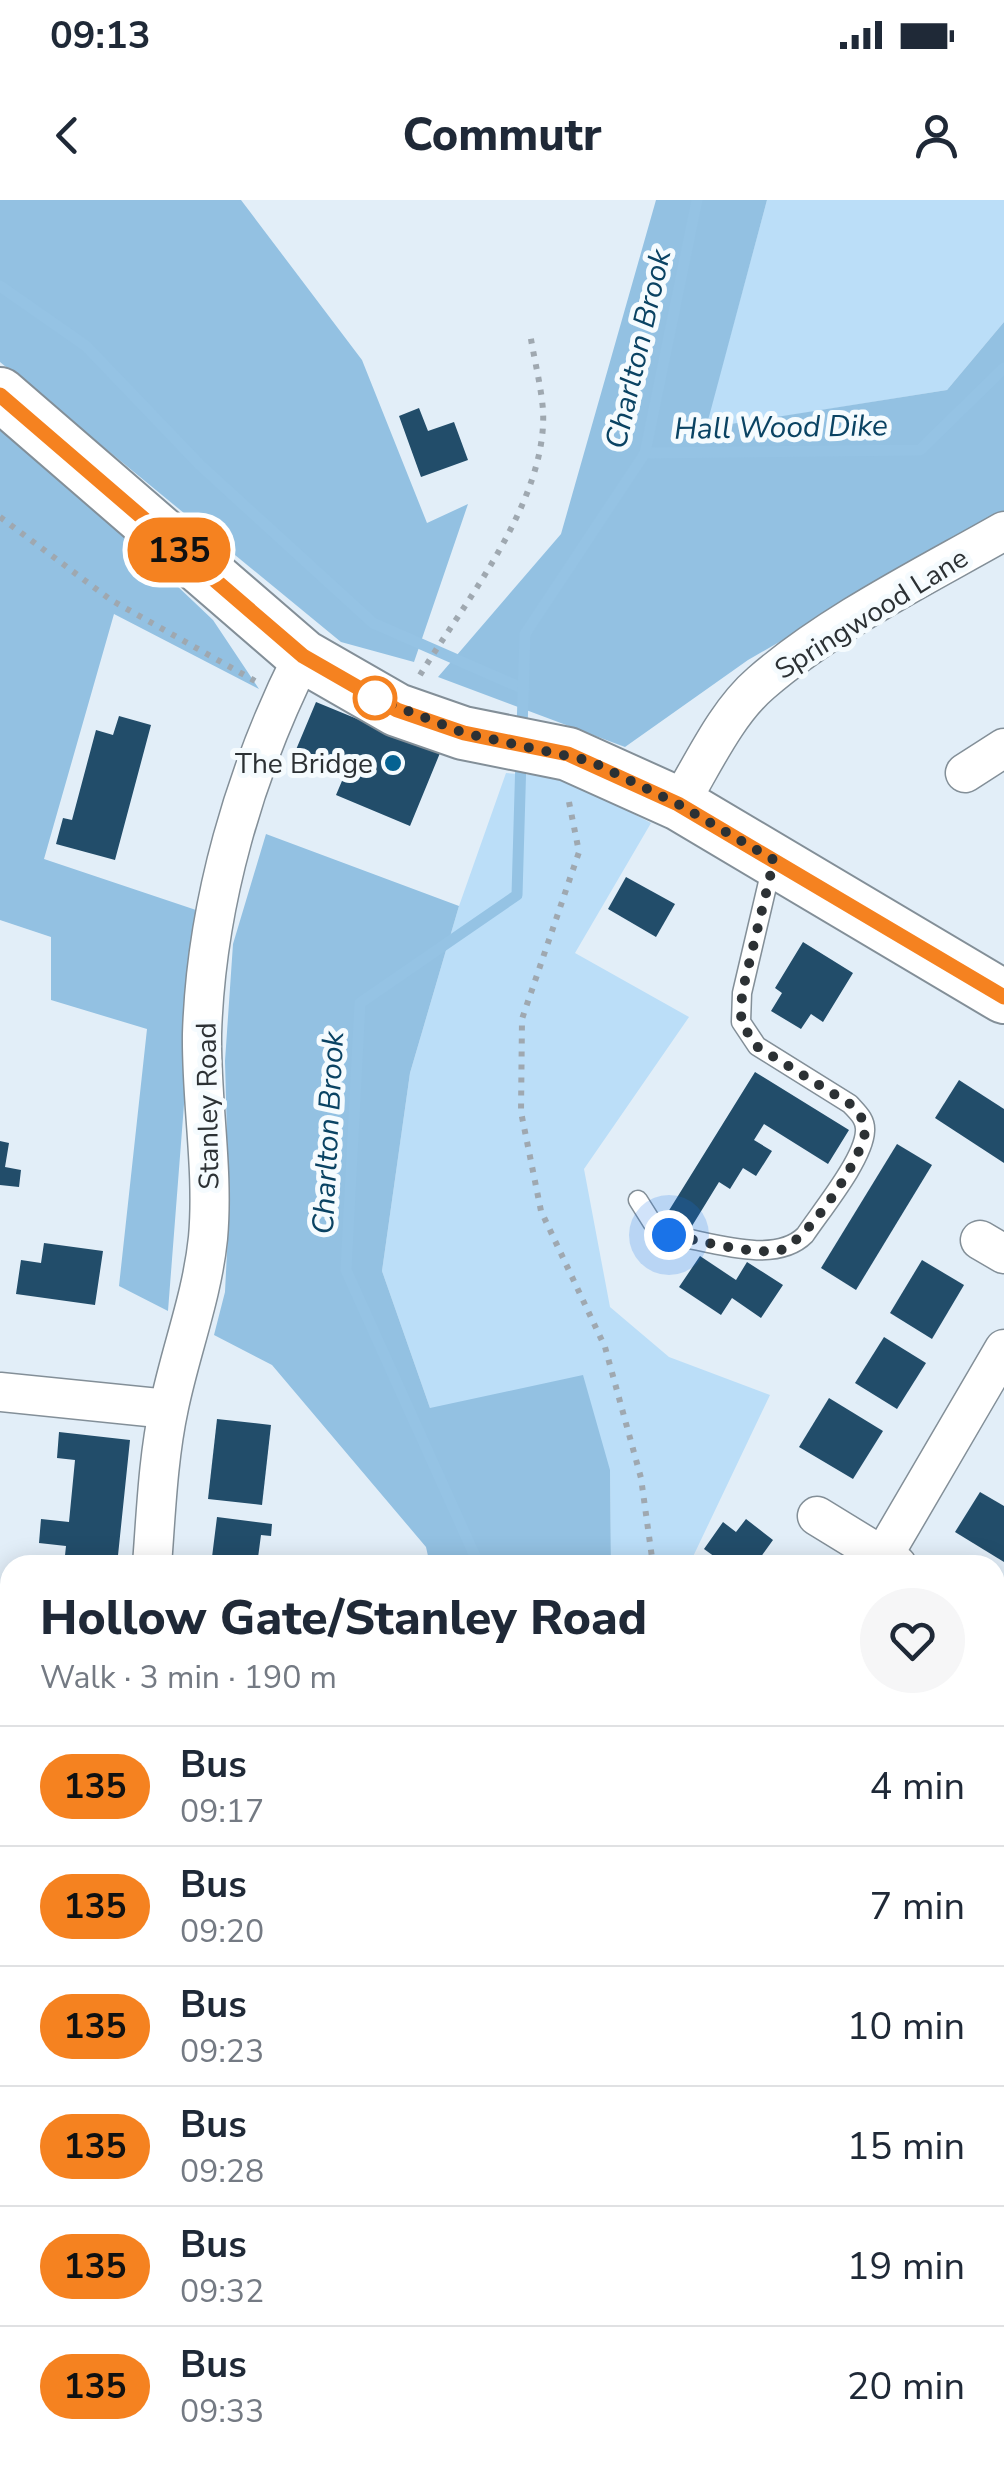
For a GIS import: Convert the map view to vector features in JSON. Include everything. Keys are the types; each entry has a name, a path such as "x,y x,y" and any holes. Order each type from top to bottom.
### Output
{"street":[{"path":"0,394 293,676 464,733 579,758 678,804 1004,996"},
{"name":"Springwood Lane","path":"678,804 738,708 760,683 857,616 1004,531"},
{"name":"Stanley Road","path":"153,1555 168,1409 203,1284 210,1217 202,1032 219,895 240,811 293,676"},
{"path":"966,773 1004,748"},
{"path":"893,1555 1004,1349"},
{"path":"0,1392 168,1409"},
{"path":"817,1516 880,1555"}],"lane":[{"path":"638,1200 655,1227 669,1235 776,1251 794,1246 805,1235 859,1152 865,1131 862,1117 850,1104 756,1046 741,1022 742,993 774,860"}],"path":[{"path":"397,710 500,554 526,490 543,413 530,334"},
{"path":"0,517 110,600 293,676"},
{"path":"579,758 569,798 579,852 522,1019 521,1112 540,1211 605,1347 640,1478 652,1555"}],"shaded area":[{"path":"0,200 241,200 362,360 427,523 468,504 414,662 341,642 0,362"},
{"path":"656,200 767,200 706,428 947,390 1004,322 1004,512 748,660 625,747 438,677 561,534"},
{"path":"767,200 1004,200 1004,322 947,390 705,429"},
{"path":"0,418 213,620 259,689 114,614 44,859 199,911 168,1311 119,1286 147,1029 51,1000 51,937 0,920"},
{"path":"506,773 562,777 651,823 575,953 689,1017 584,1169 610,1307 669,1357 770,1395 694,1555 611,1555 610,1470 430,1408 382,1271 410,1073 459,906"},
{"path":"266,834 459,906 410,1073 382,1271 430,1408 583,1375 610,1470 611,1555 428,1555 426,1547 272,1365 214,1335 225,1292 229,1212 225,1061 233,944"}],"building":[{"path":"419,408 428,431 454,422 468,460 421,477 399,416"},
{"name":"The Bridge","path":"316,702 440,753 410,826 336,795 350,762 330,754 321,777 290,764"},
{"path":"119,716 151,725 115,860 56,844 63,818 72,820 96,730 113,735"},
{"path":"626,877 675,904 656,937 608,909"},
{"path":"803,942 853,973 823,1022 811,1014 801,1029 771,1011 782,993 775,988"},
{"path":"755,1072 849,1130 828,1164 764,1124 754,1140 772,1151 756,1176 743,1168 730,1189 719,1182 692,1226 668,1212"},
{"path":"959,1080 1004,1109 1004,1163 935,1118"},
{"path":"0,1141 9,1143 5,1167 21,1170 19,1187 0,1185"},
{"path":"897,1144 932,1165 856,1290 821,1268"},
{"path":"44,1243 103,1251 95,1305 16,1294 21,1260 41,1263"},
{"path":"700,1256 736,1280 747,1262 783,1285 761,1318 732,1298 721,1315 679,1287"},
{"path":"922,1260 964,1285 932,1339 890,1313"},
{"path":"884,1337 926,1363 897,1409 855,1383"},
{"path":"829,1398 883,1431 853,1479 799,1447"},
{"path":"217,1419 271,1425 262,1505 208,1499"},
{"path":"59,1432 130,1440 118,1555 65,1555 66,1546 39,1543 41,1519 69,1522 75,1460 57,1458"},
{"path":"980,1492 1004,1506 1004,1555 993,1555 955,1532"},
{"path":"217,1517 272,1524 271,1536 261,1535 258,1555 212,1555"},
{"path":"746,1519 773,1540 762,1555 712,1555 704,1549 723,1522 736,1532"}],"waterway":[{"name":"Charlton Brook","path":"522,729 525,634 645,453 697,200"},
{"path":"0,286 86,346 200,465 373,623 524,689"},
{"name":"Hall Wood Dike","path":"645,453 920,450 1004,368"},
{"name":"Charlton Brook","path":"474,1555 346,1270 360,1003 517,895 521,758"}],"bus line":[{"name":"135","path":"0,395 303,656 397,710 464,733 590,761 678,804 1004,997"}],"place":[{"name":"The Bridge","path":"393,763"}],"route":[{"path":"375,698 397,710 464,733 590,761 678,804 774,860 742,993 741,1022 756,1046 850,1104 862,1117 865,1131 859,1152 794,1246 776,1251 669,1235"}]}
